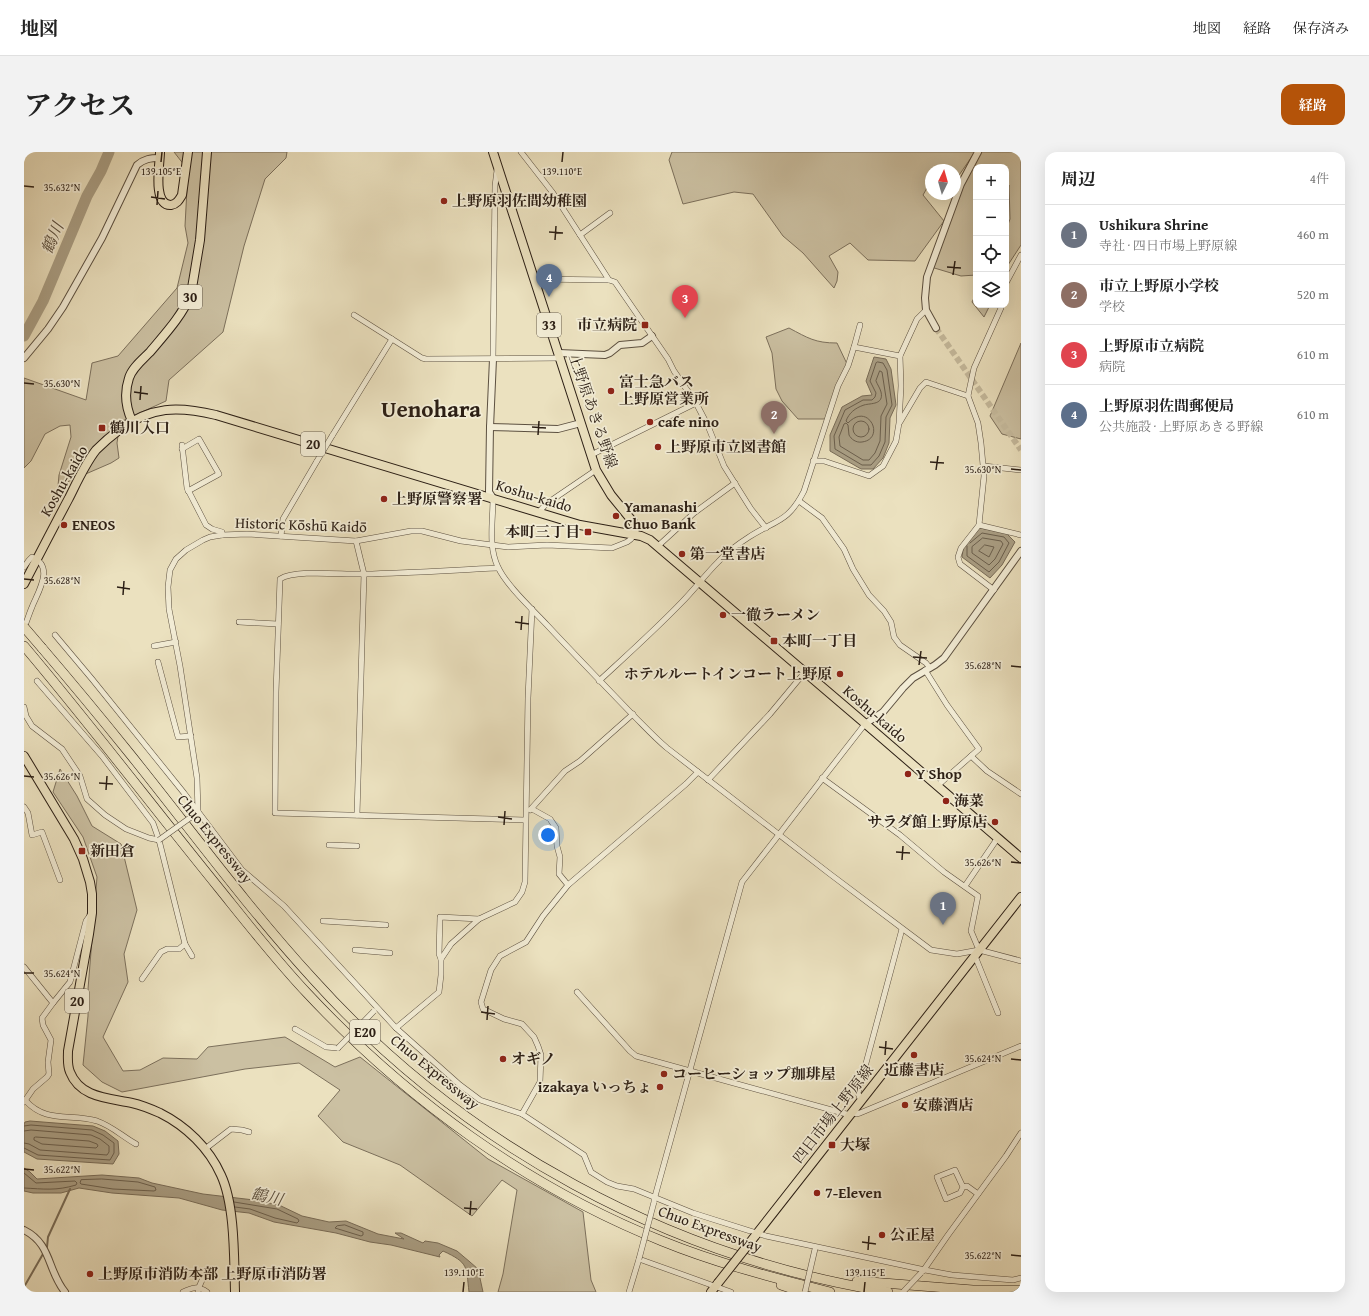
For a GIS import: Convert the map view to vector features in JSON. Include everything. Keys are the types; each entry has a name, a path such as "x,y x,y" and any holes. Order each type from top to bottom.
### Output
{"highway":[{"name":"Chuo Expressway","path":"24,628 129,753 194,836 315,982 348,1016 414,1076 472,1122 560,1177 598,1198 673,1232 715,1248 798,1273 837,1283 888,1292"},
{"name":"Chuo Expressway","path":"24,646 262,942 307,993 395,1078 487,1148 531,1176 625,1226 697,1255 830,1292"},
{"path":"697,1255 802,1292"},
{"path":"798,1273 897,1285 994,1291 1021,1290"}],"main road":[{"path":"160,155 158,189 160,197 164,203 168,205 175,204 182,195 188,152"},
{"name":"30","path":"132,421 126,404 128,379 135,367 177,320 191,294 200,240 207,152"},
{"name":"上野原あきる野線","path":"493,152 596,470 611,495 633,522 635,528 634,534"},
{"name":"Koshu-kaido","path":"24,584 83,472 96,450 108,439 141,416 170,409 200,411 224,417 538,513 580,525 634,534 650,540 1021,858"},
{"name":"20","path":"24,756 77,846 90,882 92,894 92,913 68,1051 68,1067 76,1083 88,1093 146,1107 174,1121 190,1132 205,1150 221,1174 226,1190 234,1246 236,1292"},
{"name":"四日市場上野原線","path":"715,1287 1021,897"}],"street":[{"path":"521,152 553,193 608,280"},
{"path":"936,328 926,310 925,293 927,277 961,184 978,152"},
{"path":"24,358 48,329 63,307 102,238 137,165 143,160 160,155"},
{"path":"497,167 495,186 493,359 489,492 493,498 490,544 498,568 506,580 532,609 653,736 902,929 931,950 957,954 977,953 1021,961"},
{"path":"580,235 610,212"},
{"path":"1009,277 1021,255"},
{"path":"534,279 608,280 615,282 696,403 708,426 724,466 748,505 766,528"},
{"path":"994,590 960,564 958,557 961,548 979,525 980,501 984,476 982,443 978,423 968,396 974,368 1001,308"},
{"path":"813,461 824,461 869,476 883,466 896,441 899,422 901,386 900,356 917,319 926,310"},
{"path":"354,315 422,358 426,359 493,359 605,355 620,345 642,343 652,336"},
{"path":"599,681 640,644 682,602 698,582 718,562 750,536 787,516 799,501 804,491 838,386 848,366 860,325"},
{"path":"281,536 282,519 392,339"},
{"path":"854,347 900,356"},
{"path":"899,422 920,388 926,382 968,396"},
{"path":"591,455 696,403"},
{"path":"490,427 558,429 581,423"},
{"path":"188,491 219,474 199,440 182,447 188,491 206,525 212,529 222,532 222,535"},
{"path":"984,466 1021,470"},
{"path":"538,513 546,504 596,470"},
{"path":"658,546 694,513 735,483"},
{"path":"799,501 822,518 844,550 853,569 869,595 884,611 891,622 894,637 900,645 926,663 927,669 947,705 979,749 937,786"},
{"path":"979,525 1021,535"},
{"name":"Historic Kōshū Kaidō","path":"196,813 197,778 176,642 169,609 168,587 170,570 176,559 186,550 210,537 247,534 356,541 422,531 461,541 508,546 548,545 612,548 627,542 634,534"},
{"path":"356,541 364,574 357,815"},
{"path":"629,1292 742,882 865,724 883,712 913,678 944,658 1021,551"},
{"path":"24,567 28,560 32,557 37,559 43,568 43,581 24,628"},
{"path":"498,568 364,574 297,574 286,576 280,580 276,692 275,813 525,817 565,771 580,761 633,714"},
{"path":"441,959 451,944 479,919 515,902 522,892 525,882 528,698 532,609"},
{"path":"239,622 278,624"},
{"path":"55,635 92,679 242,870 284,906 375,1009 460,1085 480,1100 522,1114 584,1156 591,1172 607,1182 617,1186 634,1189 654,1200 756,1235 923,1271 1013,1280 1021,1278"},
{"path":"154,646 176,642"},
{"path":"158,662 178,737 191,736"},
{"path":"708,780 770,714 805,672"},
{"path":"37,681 102,756 153,823 159,840 185,944 192,956"},
{"path":"24,707 26,716 32,726 62,749 80,776 87,799 105,815 126,829 149,838 159,840 196,813"},
{"path":"971,756 987,771 1021,794"},
{"path":"522,1114 540,1082 541,1055 534,1036 522,1024 494,1015 483,1009 482,1002 491,970 500,956 526,942 543,916 568,885 698,772"},
{"path":"822,778 900,835 944,872 978,896 971,931 998,1013"},
{"path":"24,807 28,813 32,836 42,832 60,880"},
{"path":"532,809 550,819 556,828 557,846 560,857 559,874 568,885"},
{"path":"965,886 997,838"},
{"path":"328,845 357,846"},
{"path":"92,913 86,921 70,982 44,1013 42,1022 51,1040 48,1062 49,1074 33,1089 25,1101 48,1115 79,1118 102,1123 117,1130 126,1139 136,1144"},
{"path":"396,1028 439,992 441,975 441,959 439,954 440,918 479,919"},
{"path":"323,921 386,925"},
{"path":"861,1101 858,1093 902,929"},
{"path":"142,979 161,952 167,949 180,949 185,944"},
{"path":"355,950 390,953"},
{"path":"24,967 53,1003"},
{"path":"577,992 636,1056 856,1114 1021,1046"},
{"path":"295,1029 326,1047 338,1048 375,1009"},
{"path":"205,1150 231,1129 248,1132"},
{"path":"903,1292 923,1271 1021,1133"},
{"path":"955,1170 963,1187 960,1193 946,1199 937,1177 955,1170"},
{"path":"963,1187 967,1186 978,1194"},
{"path":"24,1230 38,1239 44,1247 49,1256 57,1280 65,1292"},
{"path":"805,1292 816,1248"},
{"path":"638,1259 731,1292"},
{"path":"199,1290 207,1269"},
{"path":"183,1292 193,1287 207,1292"}],"shaded area":[{"path":"174,152 287,152 286,158 265,179 244,246 223,332 169,380 166,401 120,422 117,443 119,458 111,463 58,486 59,475 71,437 70,425 60,426 45,434 31,461 24,468 24,378 86,400 92,363 118,356 177,288 188,243 185,226 188,170"},
{"path":"672,152 975,152 961,172 961,164 925,164 925,192 923,195 925,200 927,200 944,221 915,261 868,260 850,243 829,256 838,272 837,281 834,288 803,253 783,236 753,194 734,192 683,204 669,160"},
{"path":"978,152 1021,152 1021,245 1009,263 1009,164 973,164 973,275 961,276 931,267 955,200 961,200 961,184"},
{"path":"977,308 988,308 984,317"},
{"path":"789,328 812,339 823,342 837,343 848,366 827,419 798,419 782,401 776,389 772,353 766,337"},
{"path":"1021,343 1021,439 1002,434 990,416"},
{"path":"60,769 77,796 92,826 121,844 137,910 124,954 128,982 103,1037 123,1071 140,1070 163,1058 197,1059 208,1047 285,1037 335,1067 360,1057 488,1159 583,1212 591,1280 596,1292 498,1292 503,1274 517,1190 502,1180 472,1216 400,1165 343,1142 318,1116 340,1090 299,1063 245,1069 122,1092 102,1082 83,1065 88,1016 88,989 97,877 83,837 53,792"}],"water":[{"path":"874,357 886,359 891,369 896,405 890,418 889,443 883,458 873,469 861,469 830,451 830,435 842,407 862,396 872,395 866,381"},
{"path":"980,528 1006,533 1015,542 1002,565 990,578 962,557 964,543"},
{"path":"30,1121 93,1126 105,1131 118,1141 119,1154 113,1164 37,1159 24,1152 24,1124 25,1122"},
{"path":"24,1168 37,1179 102,1175 139,1178 152,1183 203,1194 254,1200 279,1205 302,1216 329,1222 346,1221 378,1234 404,1239 395,1233 401,1233 423,1243 425,1241 438,1243 457,1251 478,1269 483,1292 469,1292 465,1266 458,1259 443,1251 439,1255 440,1257 336,1233 274,1222 249,1213 222,1210 179,1198 112,1193 79,1188 61,1193 33,1193 24,1191"}],"waterway":[{"name":"鶴川","path":"24,336 43,301 87,196 101,171 109,152"},
{"path":"24,1287 47,1247 48,1237 70,1189"}],"tunnel":[{"path":"936,328 1021,450"}],"place":[{"name":"上野原羽佐間幼稚園","path":"444,201"},
{"name":"上野原羽佐間郵便局","path":"549,297"},
{"name":"上野原市立病院","path":"685,318"},
{"name":"市立病院","path":"645,325"},
{"name":"富士急バス 上野原営業所","path":"611,391"},
{"name":"cafe nino","path":"650,422"},
{"name":"鶴川入口","path":"102,428"},
{"name":"市立上野原小学校","path":"774,434"},
{"name":"上野原市立図書館","path":"658,447"},
{"name":"上野原警察署","path":"384,499"},
{"name":"Yamanashi Chuo Bank","path":"616,516"},
{"name":"ENEOS","path":"64,525"},
{"name":"本町三丁目","path":"588,532"},
{"name":"第一堂書店","path":"682,554"},
{"name":"一徹ラーメン","path":"723,615"},
{"name":"本町一丁目","path":"774,641"},
{"name":"ホテルルートインコート上野原","path":"840,674"},
{"name":"Y Shop","path":"908,774"},
{"name":"海菜","path":"946,801"},
{"name":"サラダ館上野原店","path":"995,822"},
{"name":"新田倉","path":"82,851"},
{"name":"Ushikura Shrine","path":"943,925"},
{"name":"近藤書店","path":"914,1055"},
{"name":"オギノ","path":"503,1059"},
{"name":"コーヒーショップ珈琲屋","path":"664,1074"},
{"name":"izakaya いっちょ","path":"660,1087"},
{"name":"安藤酒店","path":"905,1105"},
{"name":"大塚","path":"832,1145"},
{"name":"7-Eleven","path":"817,1193"},
{"name":"公正屋","path":"882,1235"},
{"name":"上野原市消防本部 上野原市消防署","path":"90,1274"}],"district":[{"name":"Uenohara","path":"431,409"}]}
